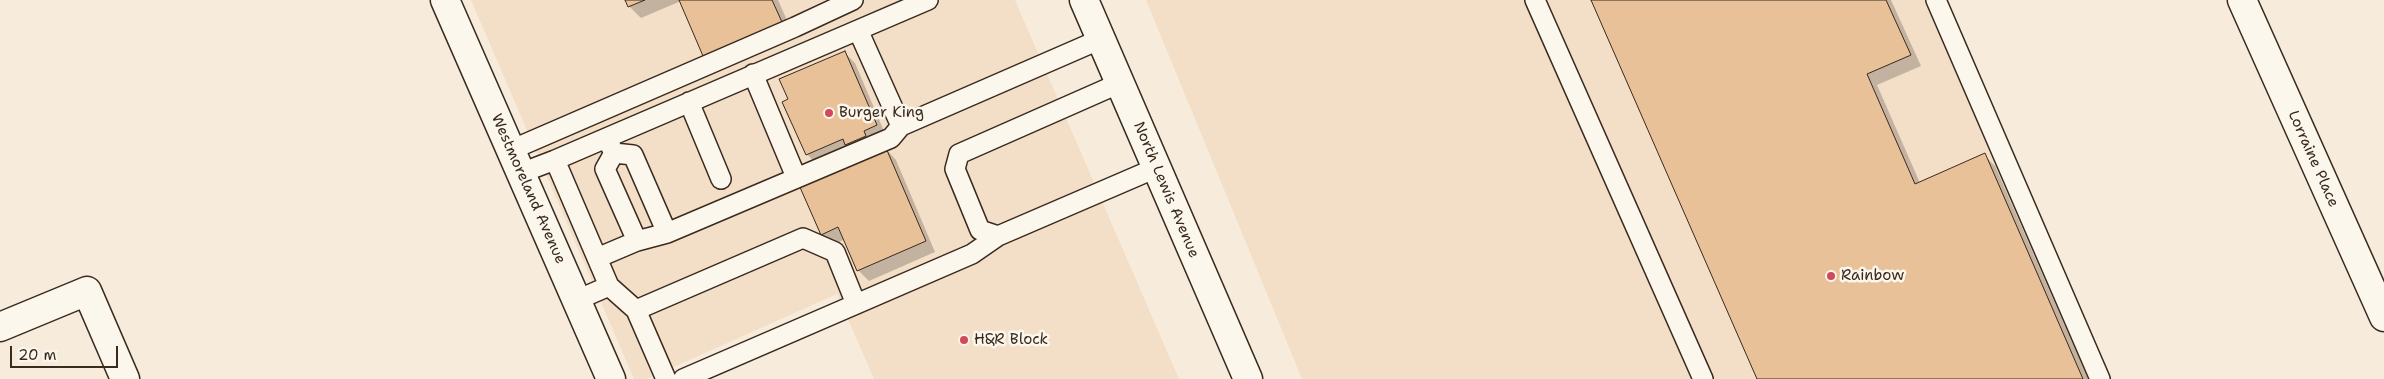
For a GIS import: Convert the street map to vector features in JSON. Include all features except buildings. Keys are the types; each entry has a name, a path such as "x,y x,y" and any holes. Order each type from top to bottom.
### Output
{"street":[{"name":"Westmoreland Avenue","path":"445,0 611,379"},
{"name":"North Lewis Avenue","path":"1084,0 1248,379"},
{"name":"Lorraine Place","path":"2242,0 2384,317"},
{"path":"0,328 87,291 125,379"}],"lane":[{"path":"516,161 853,0"},
{"path":"516,161 555,160 610,145 689,102 928,0"},
{"path":"1535,0 1703,379"},
{"path":"1936,0 2100,379"},
{"path":"858,30 901,126"},
{"path":"597,258 637,241 667,233 891,138 901,126 1101,39"},
{"path":"753,74 796,177"},
{"path":"998,236 980,230 955,169 959,154 1120,83"},
{"path":"689,102 721,178"},
{"path":"610,145 633,155 667,233"},
{"path":"610,145 605,169 637,241"},
{"path":"555,160 609,286 636,310 666,379"},
{"path":"683,379 972,254 998,236 1156,168"},
{"path":"636,310 803,238 835,252 856,304"},
{"path":"577,300 609,286"}],"shaded area":[{"path":"471,0 1015,0 1179,379 874,379 837,294 647,379 634,379"},
{"path":"1146,0 1947,0 2112,379 1302,379"}],"place":[{"name":"Burger King","path":"829,113"},
{"name":"Rainbow","path":"1831,276"},
{"name":"H&R Block","path":"964,340"}]}
